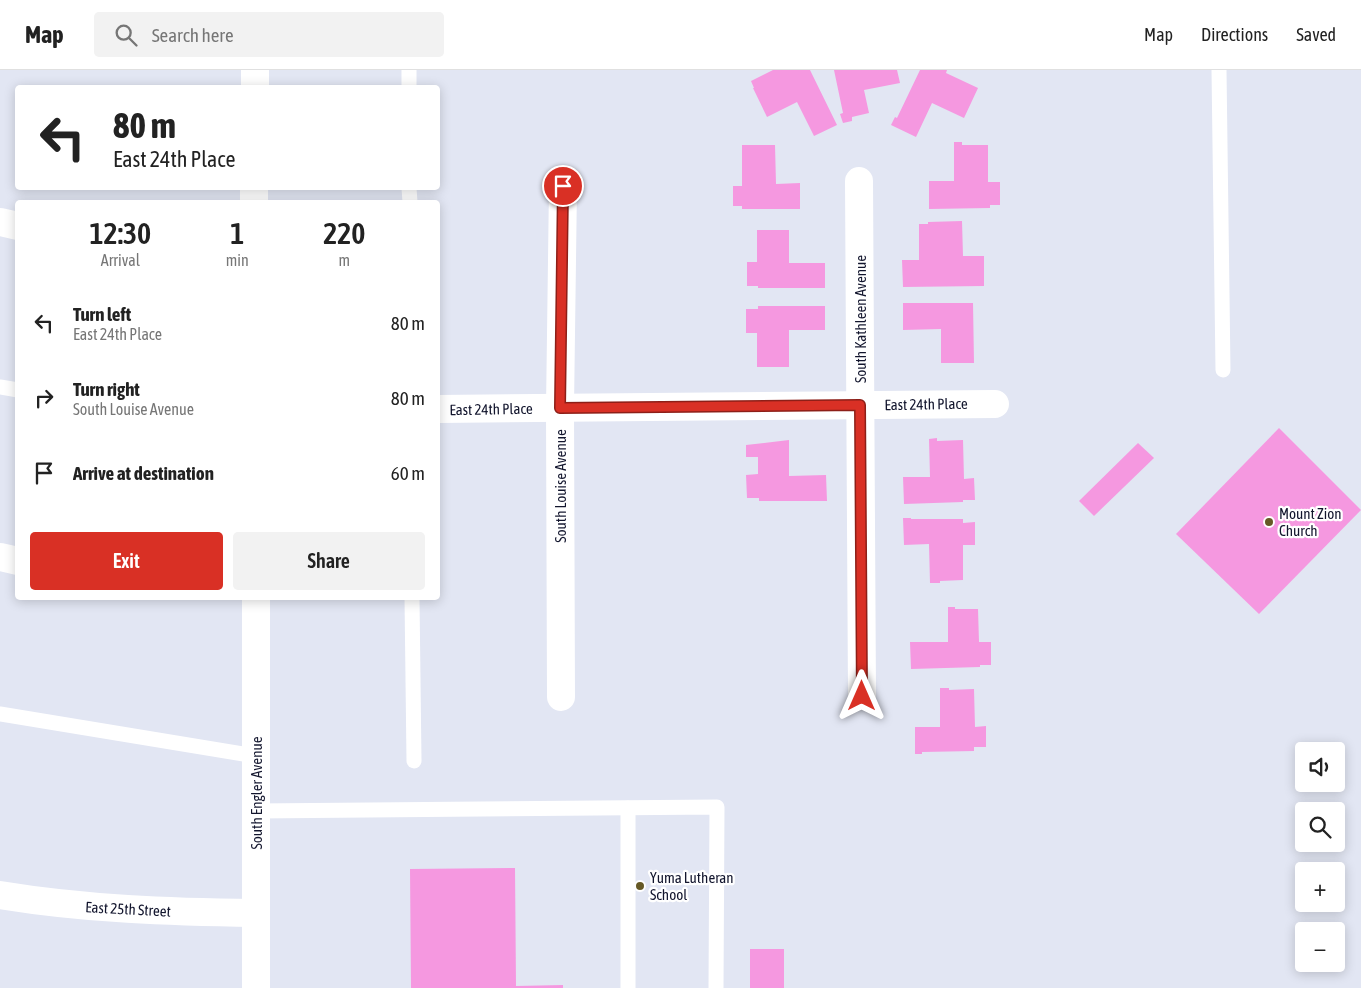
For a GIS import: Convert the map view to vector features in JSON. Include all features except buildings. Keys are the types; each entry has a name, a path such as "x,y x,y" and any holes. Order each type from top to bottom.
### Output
{"street":[{"path":"255,70 255,85"},
{"name":"South Kathleen Avenue","path":"859,181 862,696"},
{"name":"South Louise Avenue","path":"561,697 560,408 563,186"},
{"path":"0,222 15,225"},
{"name":"East 24th Place","path":"440,409 995,404"},
{"path":"0,557 15,560"},
{"name":"South Engler Avenue","path":"256,600 256,988"},
{"name":"East 25th Street","path":"0,895 84,906 145,911 256,914"}],"lane":[{"path":"409,70 409,85"},
{"path":"1219,70 1223,370"},
{"path":"0,387 15,390"},
{"path":"412,600 414,761"},
{"path":"0,714 256,756"},
{"path":"628,808 628,988"},
{"path":"256,811 717,808 716,988"}],"place":[{"name":"Mount Zion Church","path":"1269,522"},
{"name":"Yuma Lutheran School","path":"640,886"}],"route":[{"path":"563,186 560,408 860,405 862,696"}]}
